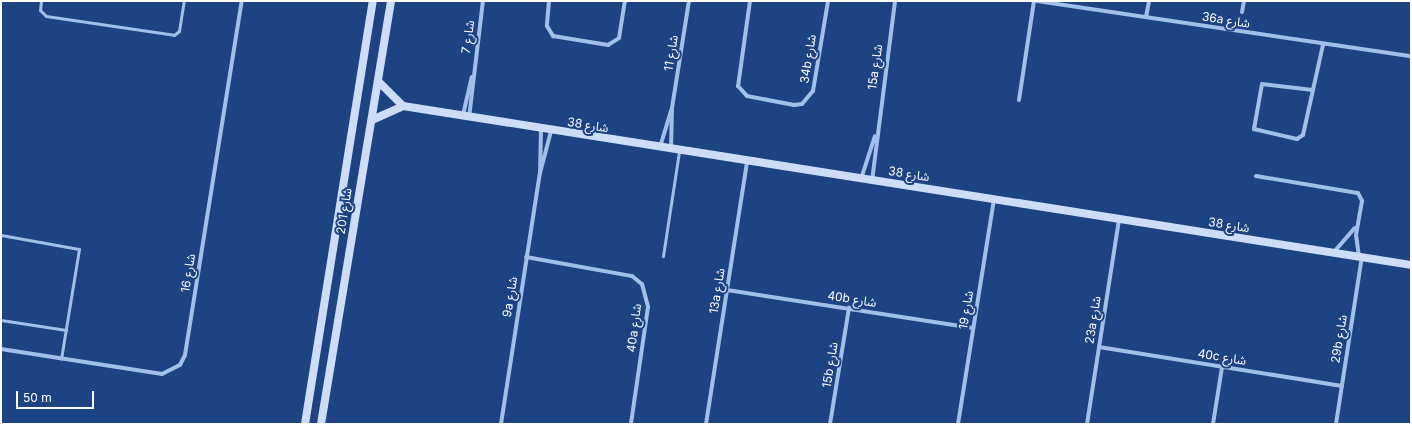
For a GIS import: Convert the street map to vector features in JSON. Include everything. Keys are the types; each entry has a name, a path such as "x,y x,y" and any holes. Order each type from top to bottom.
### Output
{"street":[{"name":"شارع 16","path":"1,349 162,374 176,369 183,360 242,1"},
{"name":"شارع 201","path":"305,424 373,1"},
{"name":"شارع 201","path":"321,424 391,1"},
{"name":"شارع 7","path":"466,117 483,1"},
{"path":"550,1 547,26 553,36 608,45 618,38 625,1"},
{"name":"شارع 11","path":"660,148 672,108 689,1"},
{"name":"34b شارع","path":"750,1 738,86 747,96 794,105 806,101 813,91 828,1"},
{"name":"15a شارع","path":"872,181 875,136 895,1"},
{"path":"1019,100 1034,1"},
{"name":"36a شارع","path":"1037,1 1323,45 1411,56"},
{"path":"1146,18 1149,1"},
{"path":"1242,12 1244,1"},
{"path":"1313,90 1262,84 1254,129 1301,138 1313,90 1323,45"},
{"path":"372,120 403,106 378,81"},
{"name":"شارع 38","path":"403,106 551,131 1411,265"},
{"name":"شارع 11","path":"672,108 675,150"},
{"name":"9a شارع","path":"540,173 541,129"},
{"name":"9a شارع","path":"501,424 540,173 551,131"},
{"name":"15a شارع","path":"861,179 875,136"},
{"name":"13a شارع","path":"706,424 747,161"},
{"path":"1256,176 1354,191 1362,201 1356,228 1333,253"},
{"name":"شارع 19","path":"958,424 994,200"},
{"name":"23a شارع","path":"1087,424 1119,219"},
{"name":"29b شارع","path":"1336,424 1361,257 1356,228"},
{"name":"40a شارع","path":"526,257 632,276 642,284 648,307 631,424"},
{"name":"40b شارع","path":"727,290 974,328"},
{"name":"15b شارع","path":"830,424 849,308"},
{"name":"40c شارع","path":"1099,347 1342,386"},
{"path":"1213,424 1222,367"}],"lane":[{"path":"41,1 40,10 46,16 172,35 179,30 184,1"},
{"path":"663,256 675,150"},
{"path":"1,236 79,250 61,359"},
{"path":"1,320 66,330"}]}
